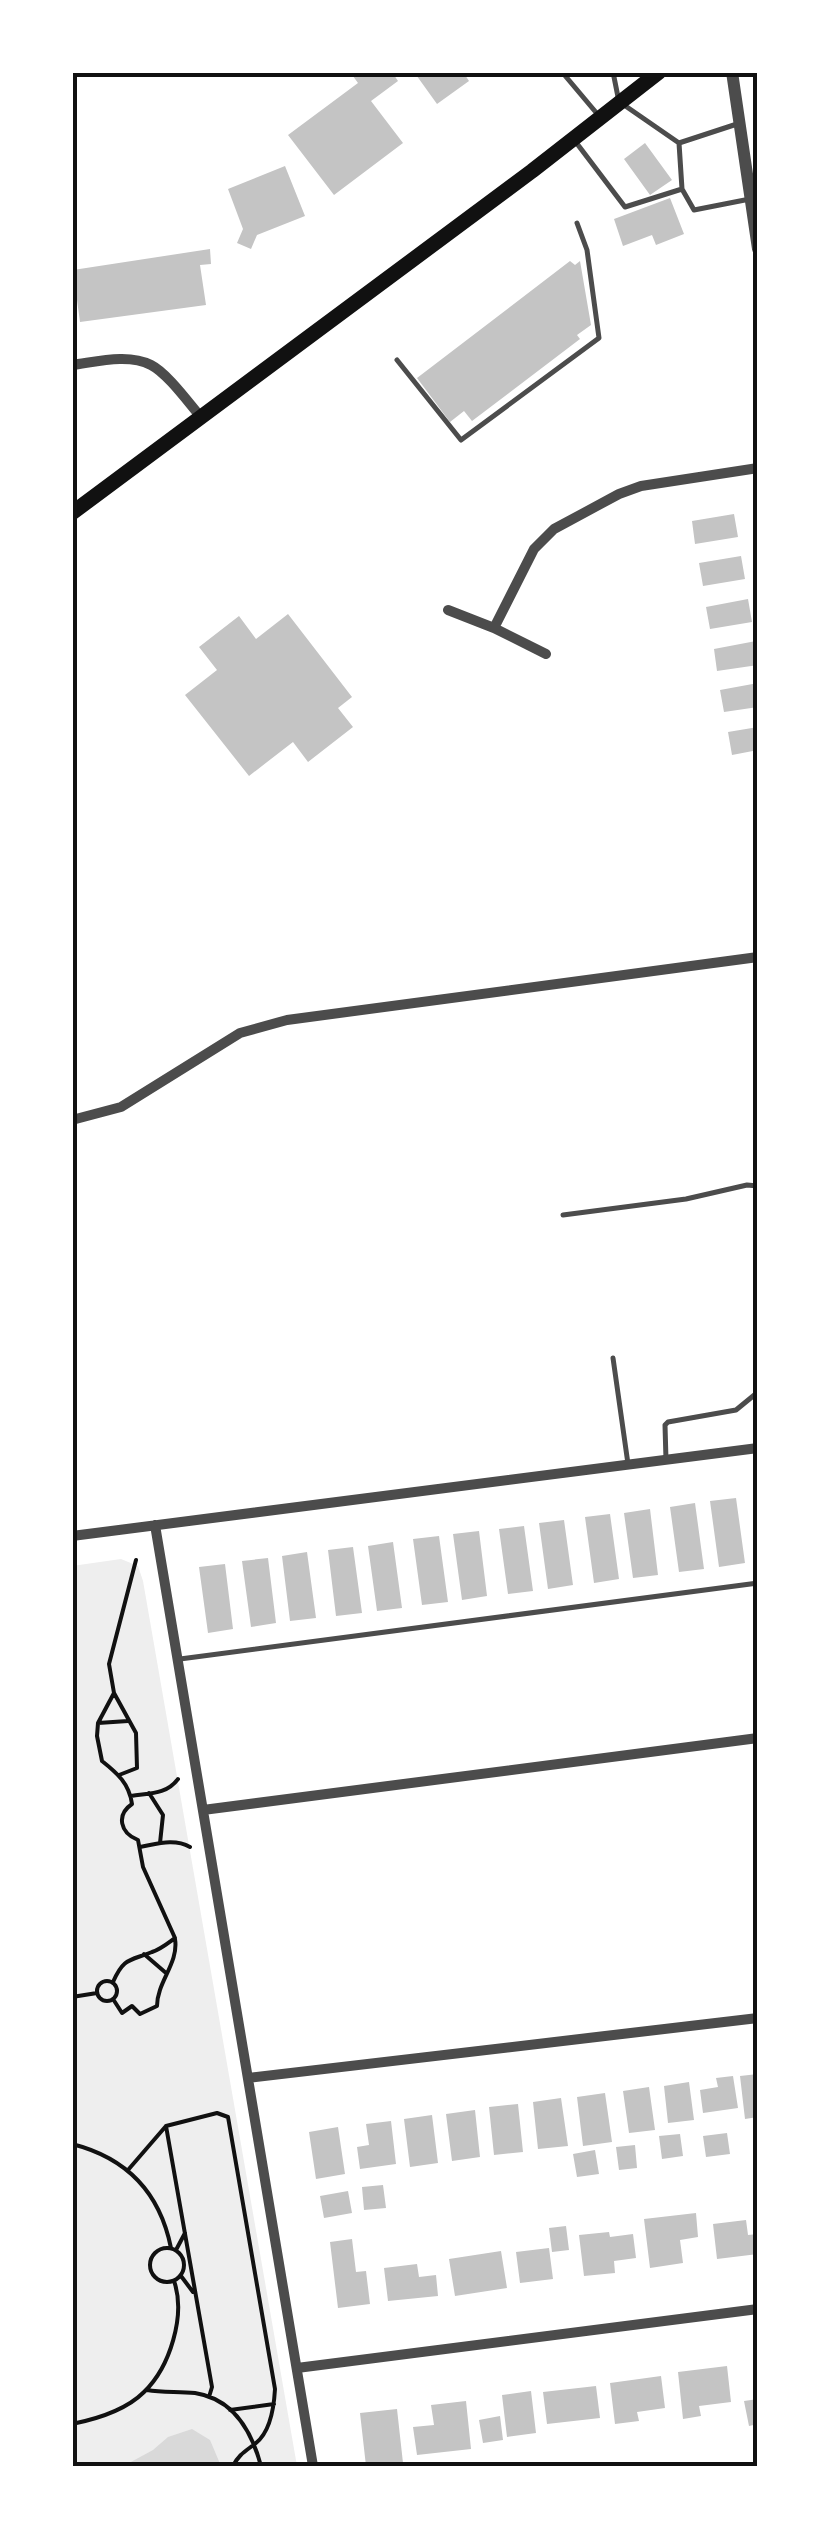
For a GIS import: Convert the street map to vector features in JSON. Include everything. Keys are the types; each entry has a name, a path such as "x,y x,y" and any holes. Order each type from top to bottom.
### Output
{"main road":[{"path":"72,513 659,72"}],"street":[{"path":"732,72 758,249"},
{"path":"72,365 136,360 154,366 200,416"},
{"path":"494,628 534,550 554,529 641,486 758,468"},
{"path":"448,610 546,654"},
{"path":"72,1120 121,1106 240,1033 287,1020 758,957"},
{"path":"72,1536 758,1448"},
{"path":"155,1525 313,2466"},
{"path":"203,1810 758,1738"},
{"path":"248,2078 758,2018"},
{"path":"297,2368 758,2309"}],"lane":[{"path":"562,72 600,118"},
{"path":"613,72 620,103 679,143"},
{"path":"679,143 740,123"},
{"path":"573,138 626,207 682,189"},
{"path":"679,143 682,189 694,210 750,199"},
{"path":"397,360 460,440 599,338 587,250 577,223"},
{"path":"563,1215 758,1186"},
{"path":"614,1358 628,1464"},
{"path":"666,1460 668,1422 736,1410 758,1392"},
{"path":"178,1660 758,1583"}],"path":[{"path":"119,1775 137,1768 136,1732 114,1693 110,1664 136,1560"},
{"path":"113,1999 122,2013 132,2006 140,2014 158,2006 157,1995 177,1948 143,1867 138,1840 126,1833 122,1825 124,1809 132,1804 130,1796 119,1775 102,1762 98,1723 114,1693"},
{"path":"98,1723 129,1721"},
{"path":"130,1796 158,1794 178,1780"},
{"path":"150,1793 163,1815 160,1843"},
{"path":"140,1846 181,1842 190,1848"},
{"path":"113,1982 129,1959 157,1950 175,1938"},
{"path":"144,1954 166,1973"},
{"path":"97,1993 100,1983 113,1982 118,1990 113,1999"},
{"path":"97,1993 104,2000 113,1999"},
{"path":"72,1997 97,1993"},
{"path":"128,2170 166,2126 217,2112 228,2117 275,2389 265,2432 242,2452 233,2466"},
{"path":"166,2126 212,2387 209,2398"},
{"path":"72,2144 128,2170 157,2207 173,2250 184,2265 181,2276 174,2281 160,2282 149,2263 159,2250 173,2250"},
{"path":"173,2250 186,2232"},
{"path":"181,2276 196,2296"},
{"path":"72,2424 128,2405 147,2390 173,2343 178,2322 174,2281"},
{"path":"147,2390 200,2394 230,2410 247,2428 261,2466"},
{"path":"230,2410 274,2404"}],"shaded area":[{"path":"121,1559 138,1566 143,1581 297,2466 73,2466 72,1566"},
{"path":"192,2429 210,2440 221,2466 114,2466 129,2463 168,2437"}],"building":[{"path":"350,72 392,72 398,81 371,101 403,143 334,195 288,135 358,83"},
{"path":"414,72 463,72 469,81 437,104"},
{"path":"645,143 672,180 650,195 624,159"},
{"path":"285,166 305,216 257,235 251,249 237,243 243,229 228,189"},
{"path":"670,198 684,234 656,245 652,235 623,246 614,219"},
{"path":"210,249 211,264 200,265 206,305 80,322 73,270"},
{"path":"570,261 575,265 580,261 591,325 577,335 580,339 472,421 464,411 450,422 417,378"},
{"path":"734,514 738,537 695,544 692,521"},
{"path":"741,556 745,579 703,586 699,563"},
{"path":"748,599 752,622 710,629 706,607"},
{"path":"288,614 352,697 338,708 353,727 308,762 293,742 249,776 185,695 217,670 199,647 239,616 256,639"},
{"path":"756,641 758,665 717,671 714,649"},
{"path":"758,683 758,707 724,712 720,690"},
{"path":"758,727 758,750 732,755 728,732"},
{"path":"736,1498 745,1563 719,1567 710,1501"},
{"path":"695,1503 704,1569 679,1572 670,1507"},
{"path":"650,1509 658,1575 633,1578 624,1513"},
{"path":"610,1514 619,1579 594,1583 585,1517"},
{"path":"564,1520 573,1585 548,1589 539,1523"},
{"path":"524,1526 533,1591 508,1594 499,1529"},
{"path":"479,1531 487,1596 462,1600 453,1534"},
{"path":"439,1536 448,1602 422,1605 413,1539"},
{"path":"393,1542 402,1608 377,1611 368,1546"},
{"path":"353,1547 362,1613 336,1616 328,1550"},
{"path":"307,1552 316,1618 290,1621 282,1556"},
{"path":"268,1558 276,1623 251,1627 242,1561"},
{"path":"225,1564 233,1629 208,1633 199,1567"},
{"path":"758,2074 758,2117 745,2119 740,2076"},
{"path":"733,2076 738,2108 703,2113 700,2090 718,2087 716,2078"},
{"path":"689,2082 694,2120 668,2123 664,2086"},
{"path":"649,2087 655,2130 629,2133 623,2091"},
{"path":"605,2093 612,2142 583,2146 577,2097"},
{"path":"561,2098 568,2146 538,2149 533,2102"},
{"path":"518,2104 523,2152 494,2155 489,2107"},
{"path":"475,2110 480,2157 452,2161 446,2114"},
{"path":"432,2115 438,2163 410,2167 404,2119"},
{"path":"391,2121 396,2164 360,2169 357,2147 369,2145 366,2124"},
{"path":"338,2127 345,2174 316,2179 309,2132"},
{"path":"727,2133 730,2154 706,2157 703,2136"},
{"path":"680,2134 683,2156 662,2159 659,2136"},
{"path":"635,2145 637,2168 619,2170 616,2147"},
{"path":"595,2150 599,2174 577,2177 573,2154"},
{"path":"383,2185 386,2208 364,2210 362,2187"},
{"path":"348,2191 352,2213 324,2218 320,2196"},
{"path":"696,2213 698,2237 680,2240 683,2263 650,2268 644,2219"},
{"path":"746,2220 748,2235 758,2234 758,2254 717,2259 713,2224"},
{"path":"566,2226 569,2250 552,2252 549,2228"},
{"path":"609,2232 610,2237 633,2234 636,2258 614,2261 615,2273 584,2276 579,2235"},
{"path":"352,2239 356,2272 366,2271 370,2304 338,2308 330,2242"},
{"path":"549,2248 553,2279 520,2283 516,2252"},
{"path":"501,2251 507,2288 455,2296 449,2259"},
{"path":"417,2264 419,2277 436,2275 438,2296 388,2301 384,2268"},
{"path":"727,2366 731,2402 699,2406 701,2416 683,2419 678,2372"},
{"path":"661,2376 665,2408 637,2412 639,2421 615,2424 610,2383"},
{"path":"596,2386 600,2418 547,2424 543,2392"},
{"path":"531,2391 536,2433 507,2437 502,2395"},
{"path":"758,2399 758,2424 749,2426 744,2401"},
{"path":"466,2401 471,2449 417,2455 413,2427 434,2425 431,2405"},
{"path":"397,2409 403,2463 366,2466 360,2413"},
{"path":"500,2416 503,2440 483,2443 479,2420"}]}
